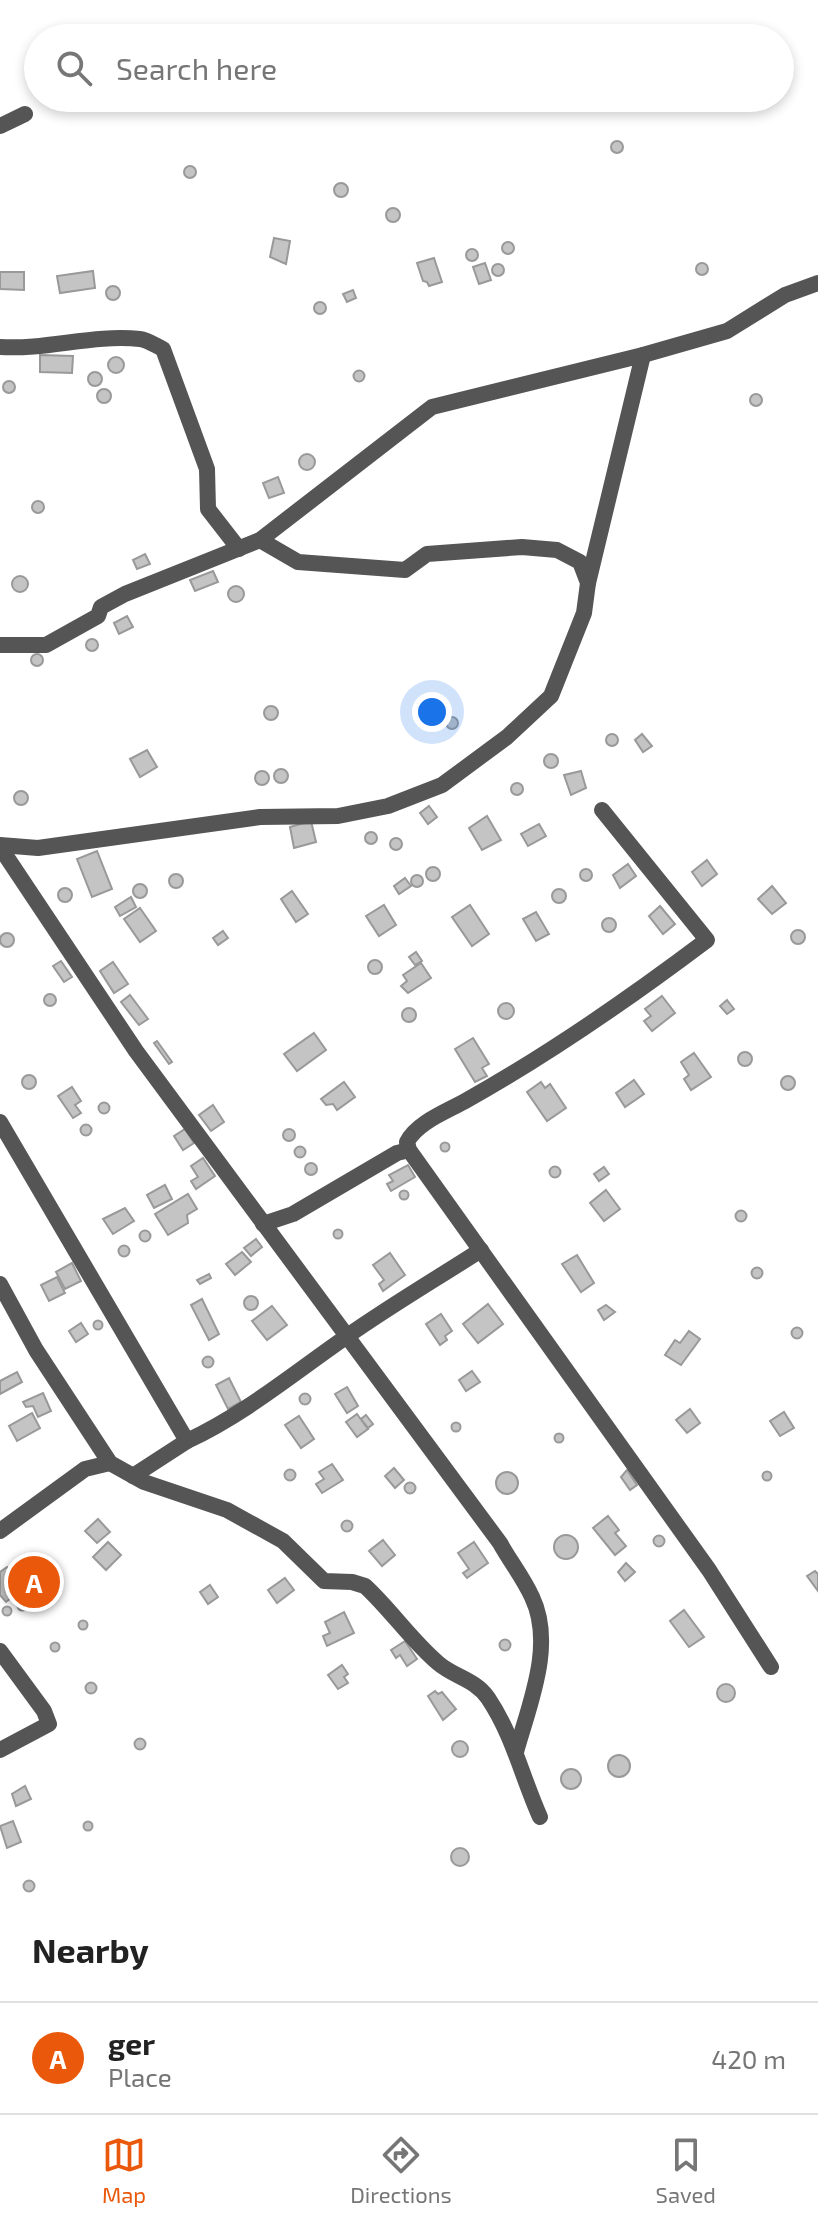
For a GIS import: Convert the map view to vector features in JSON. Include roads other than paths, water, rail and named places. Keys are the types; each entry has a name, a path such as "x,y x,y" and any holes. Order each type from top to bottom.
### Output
{"street":[{"path":"0,126 25,114"},
{"path":"0,645 46,645 98,616 101,607 125,594 260,540 432,407 727,331 785,295 818,283"},
{"path":"0,347 29,349 65,341 142,339 163,349 207,469 208,509 239,549"},
{"path":"0,846 38,848 260,817 338,816 388,806 442,785 507,737 551,696 584,613 588,583 643,355"},
{"path":"260,540 298,562 405,570 427,554 522,547 557,550 580,562 588,583"},
{"path":"602,810 707,940 553,1049 435,1118 410,1135 407,1142 409,1150 709,1570 771,1667"},
{"path":"0,846 136,1051 500,1543 532,1597 539,1614 539,1653 535,1686 516,1752"},
{"path":"0,1122 187,1441"},
{"path":"263,1224 293,1214 397,1153 409,1150"},
{"path":"133,1476 286,1382 346,1337 481,1250"},
{"path":"0,1284 36,1350 110,1463 133,1476 227,1510 283,1541 324,1581 365,1586 440,1665 478,1687 516,1752 524,1781 540,1817"},
{"path":"0,1531 85,1469 110,1463"},
{"path":"0,1651 44,1711 49,1724 0,1750"}],"place":[{"name":"ger","path":"34,1582"}]}
